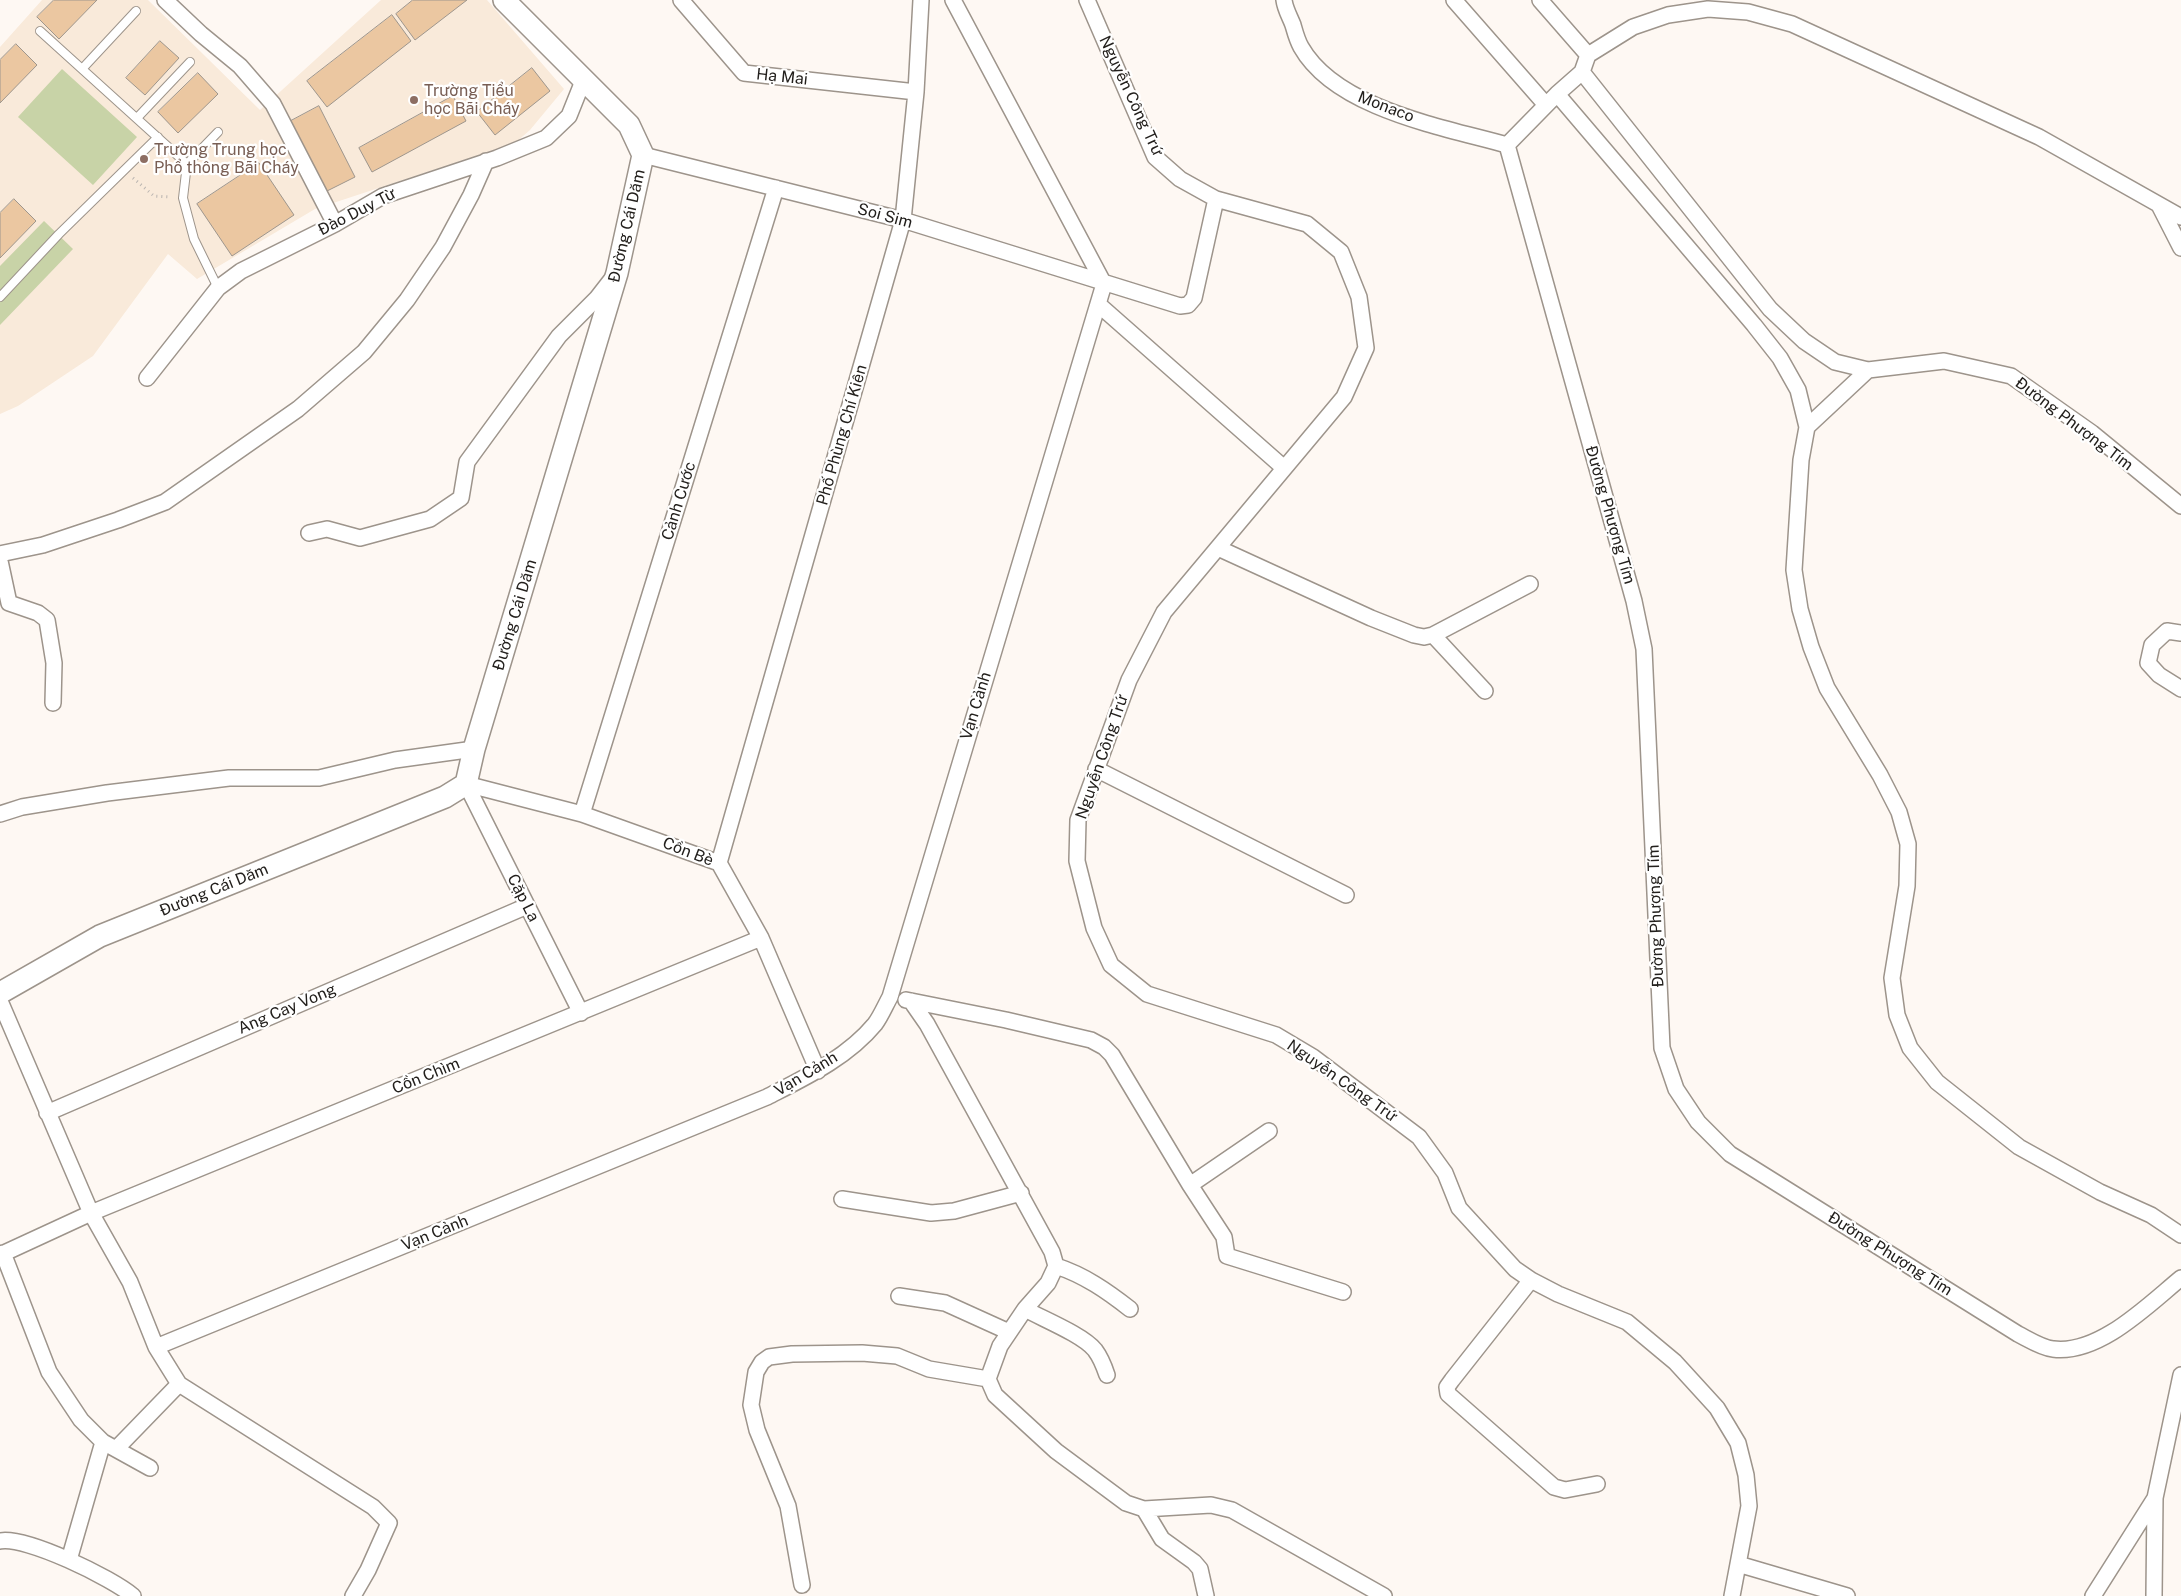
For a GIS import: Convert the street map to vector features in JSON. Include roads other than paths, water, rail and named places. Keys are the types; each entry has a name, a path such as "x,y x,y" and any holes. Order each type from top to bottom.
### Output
{"street":[{"path":"165,0 201,34 240,66 273,104 335,224"},
{"name":"Đường Cái Dăm","path":"0,993 100,936 445,797 466,784 474,749 617,273 643,155 629,126 504,0"},
{"name":"Hạ Mai","path":"681,0 744,73 916,92"},
{"name":"Phố Phùng Chí Kiên","path":"719,862 903,220 916,92 921,0"},
{"path":"953,0 1104,284 1098,304 1284,468"},
{"name":"Nguyễn Công Trứ","path":"1087,0 1156,157 1180,179 1216,199 1307,224 1341,252 1360,297 1366,348 1344,398 1164,612 1130,680 1078,820 1076,861 1094,928 1111,965 1147,994 1276,1036 1328,1068 1419,1137 1444,1173 1459,1208 1515,1269 1558,1294 1627,1322 1675,1362 1717,1408 1738,1443 1746,1475 1749,1506 1732,1596"},
{"name":"Monaco","path":"1284,0 1301,46 1314,63 1334,82 1381,109 1507,145"},
{"path":"1454,0 1546,105"},
{"path":"1540,0 1588,55"},
{"path":"1507,145 1557,94 1582,72 1588,55 1633,27 1668,15 1708,9 1748,12 1792,24 2039,137 2181,217"},
{"path":"1582,72 1770,309 1804,341 1835,362 1868,370"},
{"name":"Đào Duy Từ","path":"147,378 218,288 241,271 335,224 383,196 486,161 546,138 570,116 584,81"},
{"path":"1557,94 1754,325 1780,358 1798,390 1807,427 1801,460 1794,561 1797,590 1810,646 1827,688 1880,775 1899,812 1908,844 1907,886 1892,978 1897,1015 1910,1048 1938,1082 2019,1147 2100,1192 2151,1215 2181,1235"},
{"name":"Đường Phượng Tím","path":"1507,145 1634,601 1644,649 1662,1048 1676,1089 1698,1122 1730,1154 2018,1334 2052,1349 2077,1348 2118,1330 2181,1278"},
{"name":"Soi Sim","path":"643,155 903,220 1104,284 1180,306 1188,305 1194,298 1216,199"},
{"path":"0,554 43,545 165,502 298,409 364,352 407,300 443,247 471,195 486,161"},
{"name":"Cảnh Cước","path":"582,814 776,188"},
{"path":"2159,205 2181,248"},
{"path":"308,533 327,529 360,538 430,518 461,498 467,462 559,336 597,298 617,273"},
{"name":"Vạn Cảnh","path":"156,1347 767,1097 818,1071 856,1043 875,1023 890,997 1098,304"},
{"name":"Đường Phượng Tím","path":"1868,370 1904,364 1944,361 2011,376 2092,432 2181,506"},
{"path":"1807,427 1868,370"},
{"path":"1218,548 1370,618 1424,637 1433,635 1530,584"},
{"path":"0,561 9,603 38,613 47,620 54,663 53,703"},
{"path":"2181,633 2167,631 2152,645 2148,663 2159,675 2181,688"},
{"path":"1433,635 1486,692"},
{"path":"0,814 22,807 107,793 229,778 319,778 395,760 474,749"},
{"path":"1096,769 1346,895"},
{"name":"Cồn Bè","path":"466,784 582,814 719,862 761,938 818,1071"},
{"name":"Cặp La","path":"466,784 581,1012"},
{"name":"Ang Cay Vong","path":"47,1112 527,906"},
{"name":"Cồn Chìm","path":"2,1254 91,1214 761,938"},
{"path":"890,997 1006,1020 1090,1040 1104,1047 1112,1055 1190,1185 1224,1237 1228,1258 1342,1292"},
{"path":"0,1001 91,1214 130,1282 156,1347 179,1384 372,1506 389,1524 368,1570 353,1596"},
{"path":"912,1001 927,1024 1021,1193 1052,1252 1056,1266 1048,1283 1025,1309 1000,1346 988,1379 995,1395 1056,1451 1126,1503 1144,1508 1211,1505 1232,1510 1384,1596"},
{"path":"1190,1185 1269,1132"},
{"path":"842,1199 931,1213 954,1211 1021,1193"},
{"path":"2,1254 49,1372 81,1420 109,1445 150,1468"},
{"path":"1056,1266 1071,1271 1098,1285 1130,1310"},
{"path":"1531,1280 1452,1380 1447,1387 1448,1394 1554,1487 1565,1490 1597,1484"},
{"path":"899,1296 945,1303 1009,1332"},
{"path":"1025,1309 1067,1331 1094,1348 1101,1358 1107,1375"},
{"path":"802,1585 788,1506 757,1430 752,1405 756,1372 762,1362 769,1357 792,1354 862,1353 897,1356 928,1369 988,1379"},
{"path":"2154,1596 2155,1498 2181,1375"},
{"path":"69,1560 109,1445 179,1384"},
{"path":"2093,1596 2155,1498"},
{"path":"1144,1508 1162,1539 1194,1562 1200,1569 1206,1596"},
{"path":"0,1541 7,1540 28,1544 69,1560 123,1587 133,1596"},
{"path":"1738,1564 1847,1596"}],"lane":[{"path":"82,69 136,11"},
{"path":"40,31 187,164"},
{"path":"136,118 190,62"},
{"path":"218,132 187,164 183,198 194,239 218,288"},
{"path":"0,296 59,234 158,137"}],"place":[{"name":"Trường Tiểu học Bãi Cháy","path":"414,100"},
{"name":"Trường Trung học Phổ thông Bãi Cháy","path":"144,159"}]}
